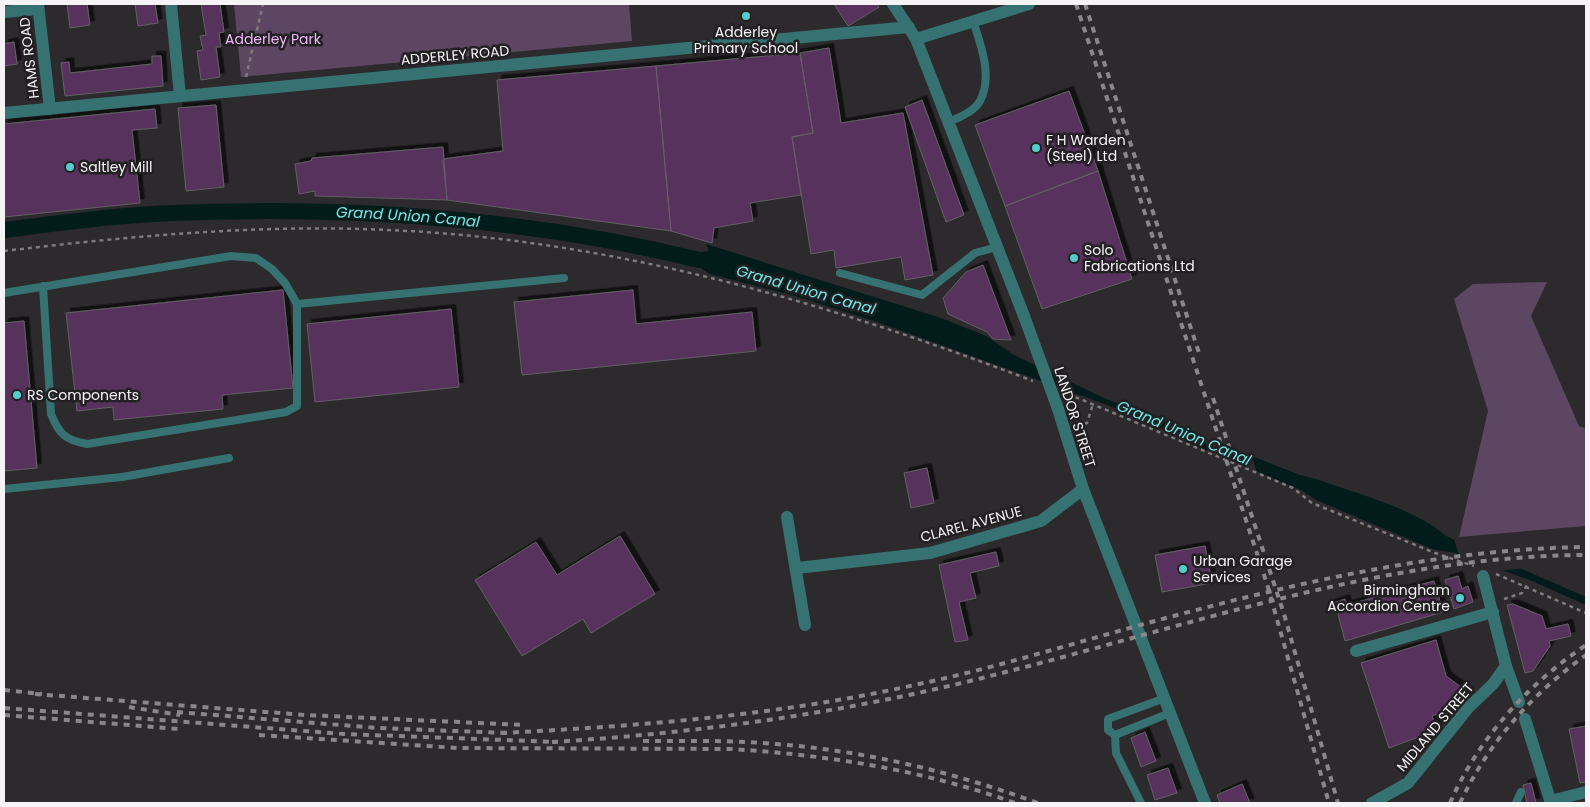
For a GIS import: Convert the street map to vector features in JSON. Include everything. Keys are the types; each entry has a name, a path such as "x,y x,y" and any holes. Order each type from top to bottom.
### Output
{"street":[{"path":"171,4 180,96"},
{"name":"LANDOR STREET","path":"893,4 910,27 916,39 1024,316 1058,409 1083,489 1205,803"},
{"path":"916,39 1029,4"},
{"path":"4,12 38,6"},
{"name":"HAMS ROAD","path":"38,6 50,109"},
{"name":"ADDERLEY ROAD","path":"4,113 910,27"},
{"name":"CLAREL AVENUE","path":"797,568 930,553 1041,521 1083,489"},
{"path":"787,517 805,625"},
{"path":"1483,572 1506,666 1519,702"},
{"path":"1356,651 1491,607"},
{"name":"MIDLAND STREET","path":"1372,803 1408,783 1468,708 1493,684 1506,666"},
{"path":"1525,718 1550,802 1586,792"}],"lane":[{"path":"948,122 967,114 980,102 986,83 979,40 973,21"},
{"path":"840,273 922,295 975,253 997,247"},
{"path":"4,293 43,286 231,256 256,258 272,269 286,283 297,304 297,406 286,412 87,444 72,442 58,430 51,414 43,286"},
{"path":"297,304 564,278"},
{"path":"4,489 122,477 229,458"},
{"path":"1115,735 1108,730 1108,720 1165,698"},
{"path":"1115,735 1170,713"},
{"path":"1115,735 1116,753 1141,803"},
{"path":"1516,803 1521,792"}],"path":[{"path":"243,90 263,4"},
{"path":"4,251 236,229 389,230 514,241 651,263 788,298 924,341 1038,383"},
{"path":"1066,394 1293,488 1312,503 1435,554 1483,572 1526,585 1586,613"},
{"path":"1065,430 1087,423 1093,404"},
{"path":"1491,607 1522,593 1526,585"}],"green space":[{"name":"Adderley Park","path":"234,4 629,4 632,41 241,77"},
{"path":"1547,282 1531,316 1579,426 1586,429 1586,526 1459,537 1488,411 1454,299 1473,284"}],"water":[{"path":"706,244 941,318 986,336 1014,355 1104,398 1300,475 1401,509 1446,536 1586,597 1586,605 1532,581 1455,553 1432,549 1316,500 1303,491 1180,439 1154,424 1102,403 877,322 795,296 710,274 688,260 677,259 679,251 696,253 709,251"}],"pier":[{"path":"1203,433 1251,454 1257,473 1209,454"},
{"path":"1453,536 1526,568 1497,571 1455,556 1459,555"}],"building":[{"path":"67,4 87,4 90,25 70,28"},
{"path":"135,4 155,4 158,23 138,26"},
{"path":"201,4 220,4 224,32 219,33 221,47 216,47 220,77 201,80 197,51 203,50 200,36 206,35"},
{"path":"834,4 877,4 879,7 848,26"},
{"path":"14,42 17,64 4,66 4,44"},
{"path":"829,48 841,123 903,113 933,275 905,280 901,257 836,268 834,250 811,254 792,137 813,133 800,53"},
{"path":"800,53 813,133 792,137 801,195 750,203 753,221 714,228 712,243 671,231 656,66"},
{"path":"152,56 161,56 163,86 65,96 61,63 69,62 70,73 152,64"},
{"path":"656,66 671,231 447,200 443,159 503,151 497,80"},
{"name":"F H Warden (Steel) Ltd","path":"1069,91 1098,171 1005,206 975,125"},
{"path":"922,100 964,215 946,222 905,107"},
{"path":"216,105 224,187 186,191 178,108"},
{"name":"Saltley Mill","path":"155,109 157,128 132,130 140,203 4,217 4,124"},
{"path":"443,147 447,200 315,196 315,191 299,194 295,164 311,161 312,158"},
{"name":"Solo Fabrications Ltd","path":"1098,171 1132,279 1042,309 1005,206"},
{"path":"983,265 1011,340 993,339 987,332 948,314 943,298 966,272"},
{"path":"283,290 293,388 222,395 223,409 114,420 113,407 77,411 66,313"},
{"path":"633,290 636,324 752,312 756,351 522,375 514,302"},
{"path":"451,309 459,387 315,402 307,324"},
{"name":"RS Components","path":"24,321 37,468 4,471 4,323"},
{"path":"927,468 934,503 911,508 904,473"},
{"path":"620,536 655,594 591,633 583,619 522,656 475,580 536,542 557,575"},
{"name":"Urban Garage Services","path":"1205,546 1212,583 1162,592 1155,555"},
{"path":"996,552 999,566 970,573 976,598 959,602 968,640 955,642 939,565"},
{"path":"1458,576 1462,589 1468,586 1473,602 1454,609 1445,580"},
{"path":"1434,581 1443,612 1345,641 1337,610 1332,612 1330,604 1345,599 1347,605"},
{"path":"1513,604 1542,616 1546,629 1568,624 1571,636 1549,641 1550,646 1533,671 1525,673 1507,605"},
{"path":"1436,640 1446,676 1469,693 1455,707 1432,716 1437,730 1389,748 1361,663"},
{"path":"1586,726 1586,782 1580,783 1569,729"},
{"path":"1145,732 1156,761 1141,767 1131,738"},
{"path":"1168,768 1177,793 1155,800 1147,775"},
{"path":"1531,783 1536,803 1527,803 1523,785"},
{"path":"1242,784 1250,803 1220,803 1217,795"}],"waterway":[{"name":"Grand Union Canal","path":"4,230 109,217 152,214 305,211 438,218 504,225 569,234 699,260"}],"railway":[{"path":"1076,4 1267,584 1329,803"},
{"path":"1085,4 1199,353"},
{"path":"1213,398 1284,614 1338,803"},
{"path":"501,733 659,723 816,704 949,677 1208,607 1315,581 1369,570 1477,554 1586,547"},
{"path":"552,742 716,727 825,711 933,690 1283,598 1358,581 1433,568 1509,559 1586,555"},
{"path":"1450,803 1475,757 1507,715 1544,677 1586,645"},
{"path":"1460,803 1484,760 1513,721 1547,686 1586,655"},
{"path":"4,690 42,694"},
{"path":"35,694 305,715 523,725"},
{"path":"129,707 180,715"},
{"path":"4,708 344,734 558,742"},
{"path":"177,712 378,728 507,733"},
{"path":"4,715 179,729"},
{"path":"259,735 458,748 731,749 803,755 910,773 945,781 1015,803"},
{"path":"643,741 759,743 843,752 909,764 974,782 1038,803"}],"place":[{"name":"Adderley Primary School","path":"746,16"},
{"name":"F H Warden (Steel) Ltd","path":"1036,148"},
{"name":"Saltley Mill","path":"70,167"},
{"name":"Solo Fabrications Ltd","path":"1074,258"},
{"name":"RS Components","path":"17,395"},
{"name":"Urban Garage Services","path":"1183,569"},
{"name":"Birmingham Accordion Centre","path":"1460,598"}]}
